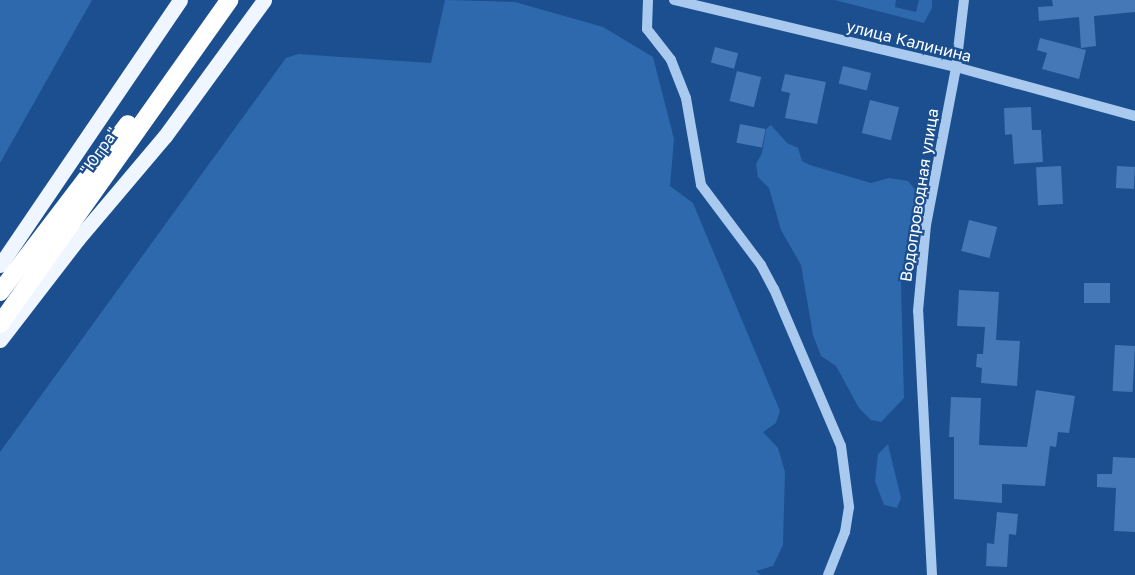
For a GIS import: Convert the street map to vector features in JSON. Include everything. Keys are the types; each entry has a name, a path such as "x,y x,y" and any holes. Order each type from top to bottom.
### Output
{"highway":[{"name":"\"Югра\"","path":"0,292 220,0"},
{"name":"\"Югра\"","path":"0,324 229,0"}],"main road":[{"path":"0,340 172,127 264,0"},
{"path":"0,265 180,1"}],"street":[{"path":"648,0 648,30 671,60 686,98 701,185 761,265 774,289 841,446 849,507 845,532 828,575"},
{"name":"улица Калинина","path":"674,0 956,67 1135,116"},
{"name":"Водопроводная улица","path":"932,575 918,310 926,225 956,67 964,0"}],"shaded area":[{"path":"0,0 92,0 0,163"},
{"path":"445,0 515,2 603,27 653,57 674,139 670,186 693,203 780,411 776,423 763,432 778,448 785,472 783,545 773,566 756,571 761,575 0,575 0,452 286,58 298,54 431,63"},
{"path":"835,0 896,0 895,7 916,12 919,0 932,0 932,8 924,23"},
{"path":"771,125 787,143 798,148 802,161 810,165 871,183 889,178 908,181 917,192 917,207 901,283 904,398 881,422 871,420 859,408 836,366 821,356 813,335 801,265 781,230 769,188 758,177 756,164 762,153 766,129"},
{"path":"888,444 901,498 897,508 884,505 875,481 878,454"}],"building":[{"path":"1052,0 1135,0 1135,12 1094,16 1096,46 1081,48 1079,17 1039,21 1038,7 1053,6"},
{"path":"1040,38 1086,50 1079,79 1042,69 1047,53 1037,50"},
{"path":"715,47 738,53 734,69 711,62"},
{"path":"843,66 871,73 867,90 839,83"},
{"path":"737,71 761,77 754,107 730,101"},
{"path":"785,74 826,82 817,124 785,118 790,93 781,91"},
{"path":"870,100 899,107 891,140 862,133"},
{"path":"1031,107 1032,130 1041,130 1043,162 1014,164 1012,134 1005,135 1004,108"},
{"path":"740,124 766,129 762,148 736,143"},
{"path":"1061,166 1063,204 1038,205 1036,167"},
{"path":"1117,166 1135,167 1134,189 1116,188"},
{"path":"969,220 997,227 989,258 961,251"},
{"path":"1084,283 1110,283 1110,303 1084,303"},
{"path":"959,290 999,292 996,340 1020,341 1017,386 981,383 982,368 976,367 977,354 983,354 985,327 957,326"},
{"path":"1115,345 1135,346 1133,392 1113,391"},
{"path":"1036,390 1075,396 1069,433 1058,432 1056,447 1050,446 1045,486 1002,484 1002,503 954,499 954,437 949,437 951,397 981,398 979,445 1027,447"},
{"path":"1113,457 1135,458 1135,532 1114,531 1116,488 1097,487 1097,474 1112,474"},
{"path":"997,512 1018,514 1016,535 1009,534 1007,567 986,566 987,543 994,544"}]}
